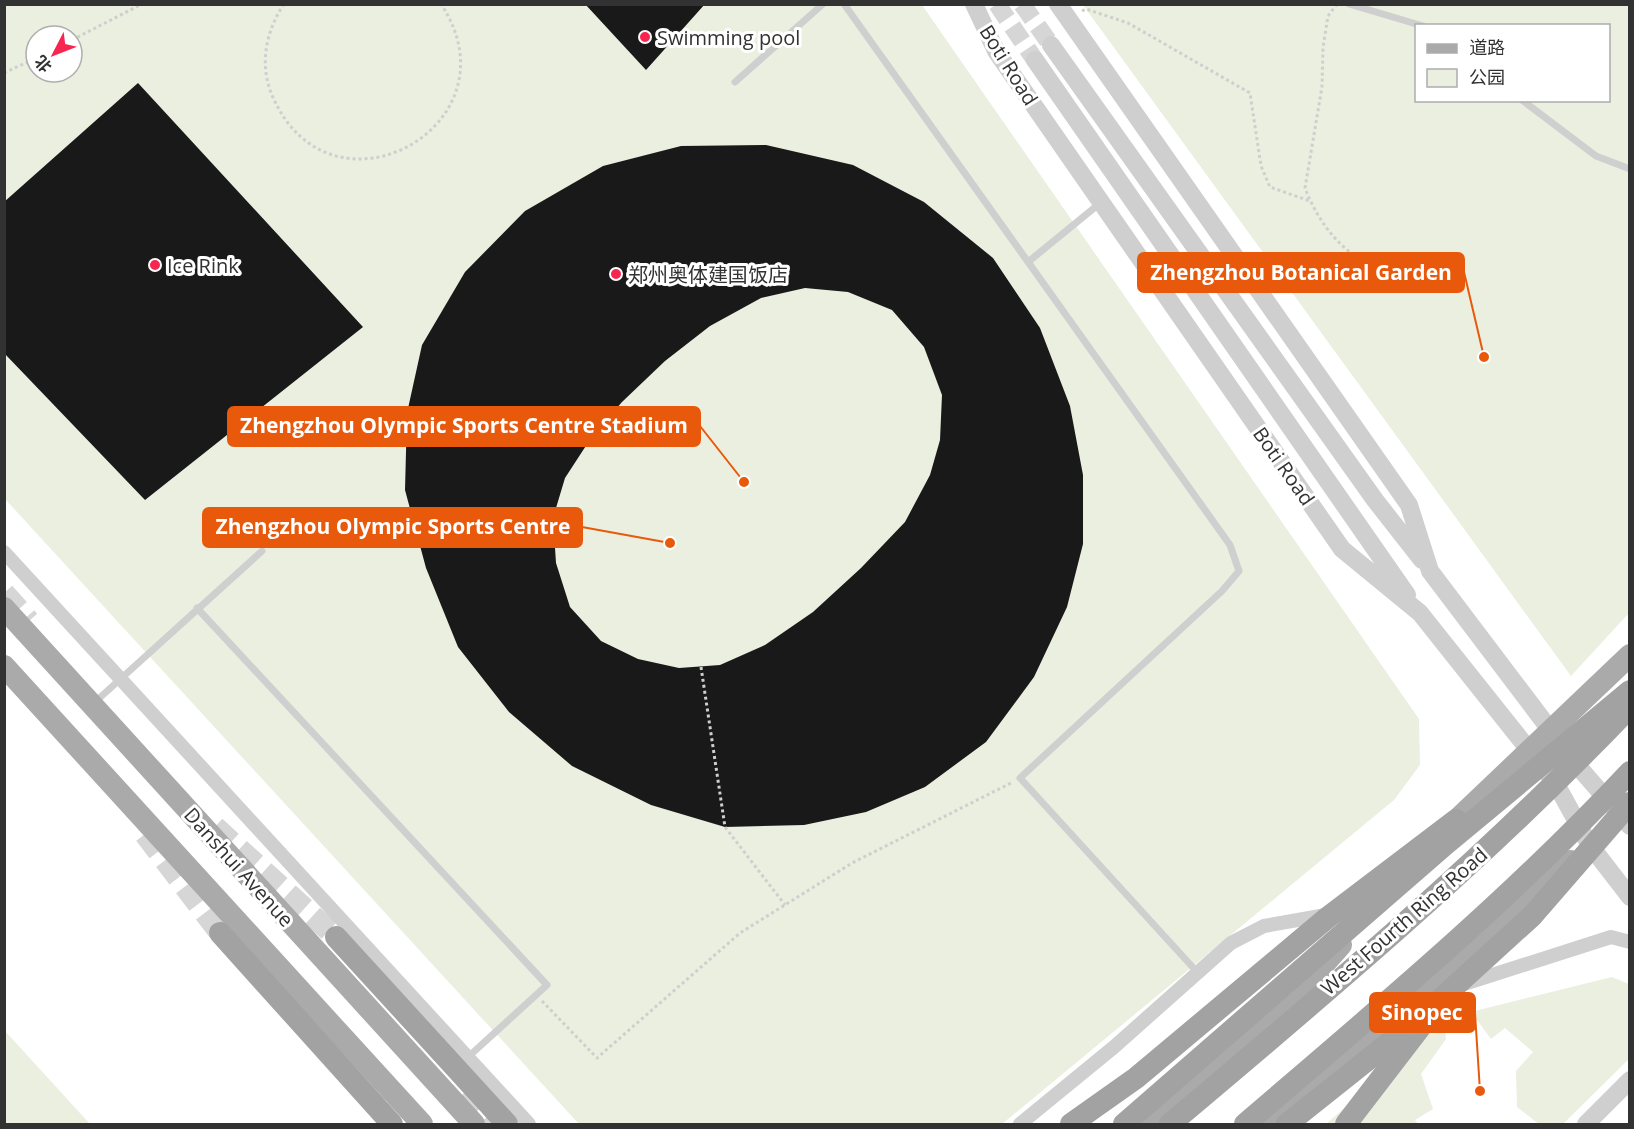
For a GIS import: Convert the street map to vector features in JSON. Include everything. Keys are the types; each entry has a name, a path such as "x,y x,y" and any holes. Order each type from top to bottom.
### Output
{"highway":[{"path":"1124,1125 1447,843 1629,691"},
{"name":"West Fourth Ring Road","path":"1170,1125 1431,900 1556,784 1629,708"},
{"path":"1245,1125 1467,931 1582,824 1629,772"},
{"path":"1287,1125 1450,990 1532,916 1628,813"},
{"path":"1071,1125 1136,1078 1331,914 1456,820"},
{"path":"220,933 392,1125"},
{"path":"336,937 507,1125"},
{"path":"1346,1125 1402,1049 1450,990"}],"main road":[{"name":"Danshui Avenue","path":"4,608 474,1125"},
{"path":"1143,1125 1310,980 1409,865 1629,655"},
{"name":"Danshui Avenue","path":"4,666 422,1125"},
{"path":"1265,1125 1628,813"}],"street":[{"name":"Boti Road","path":"974,4 996,51 1342,549 1420,613 1556,784 1590,844 1629,897"},
{"path":"1064,11 1409,505 1430,571"},
{"path":"1051,45 1375,500 1576,764 1628,813"},
{"path":"1035,60 1420,613"},
{"path":"4,552 529,1125"},
{"path":"1020,1125 1231,943 1264,926 1331,914"},
{"path":"1405,1004 1611,937 1629,942"},
{"path":"1586,1125 1629,1080"}],"lane":[{"path":"735,82 823,4"},
{"path":"844,4 1230,545 1239,571 1222,591 1020,778 1198,972"},
{"path":"1349,4 1416,24"},
{"path":"1525,102 1596,156 1629,169"},
{"path":"1028,262 1101,202"},
{"path":"91,705 262,551"},
{"path":"197,608 547,985 468,1058"}],"path":[{"path":"84,34 142,4"},
{"path":"284,4 273,21 265,52 267,84 279,113 301,138 330,154 362,160 394,154 423,139 445,115 458,85 460,52 452,21 441,4"},
{"path":"1337,4 1328,16 1323,47 1322,87 1305,188 1310,201 1328,233 1370,266 1406,272 1427,266 1443,256"},
{"path":"1064,11 1086,9 1128,23 1250,93 1261,166 1270,187 1310,201"},
{"path":"4,73 24,64"},
{"path":"700,667 725,826 785,905"},
{"path":"536,995 597,1058 740,933 852,863 1020,778"}],"green space":[{"path":"5,5 922,5 1419,719 1420,765 1394,800 1002,1124 579,1124 5,499"},
{"path":"1083,5 1629,5 1629,613 1571,676"},
{"path":"1612,977 1629,984 1629,1059 1563,1124 1539,1124 1517,1107 1516,1071 1533,1052 1505,1028 1491,1039 1471,1012"},
{"path":"1444,1021 1446,1039 1421,1074 1433,1109 1415,1120 1418,1124 1326,1124"},
{"path":"5,1031 90,1124 5,1124"}],"building":[{"name":"Swimming pool","path":"585,4 705,4 646,70"},
{"name":"Ice Rink","path":"138,83 363,327 145,500 4,353 4,202"},
{"path":"766,145 853,165 924,202 993,258 1040,328 1070,406 1083,475 1083,544 1067,607 1034,677 986,742 925,787 866,812 804,825 725,827 651,805 572,766 509,712 458,647 426,568 405,490 407,413 422,345 465,272 525,211 603,166 681,146","holes":["805,288 848,292 892,310 924,347 942,395 940,440 930,475 905,522 861,568 813,612 765,645 720,665 679,668 638,659 601,641 570,607 556,563 553,518 565,478 591,438 622,402 665,361 710,326 761,298"]}],"tunnel":[{"path":"997,4 1035,60"},
{"path":"1022,4 1051,45"},
{"path":"4,593 29,621"},
{"path":"215,827 336,937"},
{"path":"145,834 220,933"},
{"path":"462,1095 490,1124"}],"place":[{"name":"Swimming pool","path":"645,37"},
{"name":"Ice Rink","path":"155,265"},
{"name":"郑州奥体建国饭店","path":"616,274"},
{"name":"Zhengzhou Botanical Garden","path":"1484,357"},
{"name":"Zhengzhou Olympic Sports Centre Stadium","path":"744,482"},
{"name":"Zhengzhou Olympic Sports Centre","path":"670,543"},
{"name":"Sinopec","path":"1480,1091"}]}
